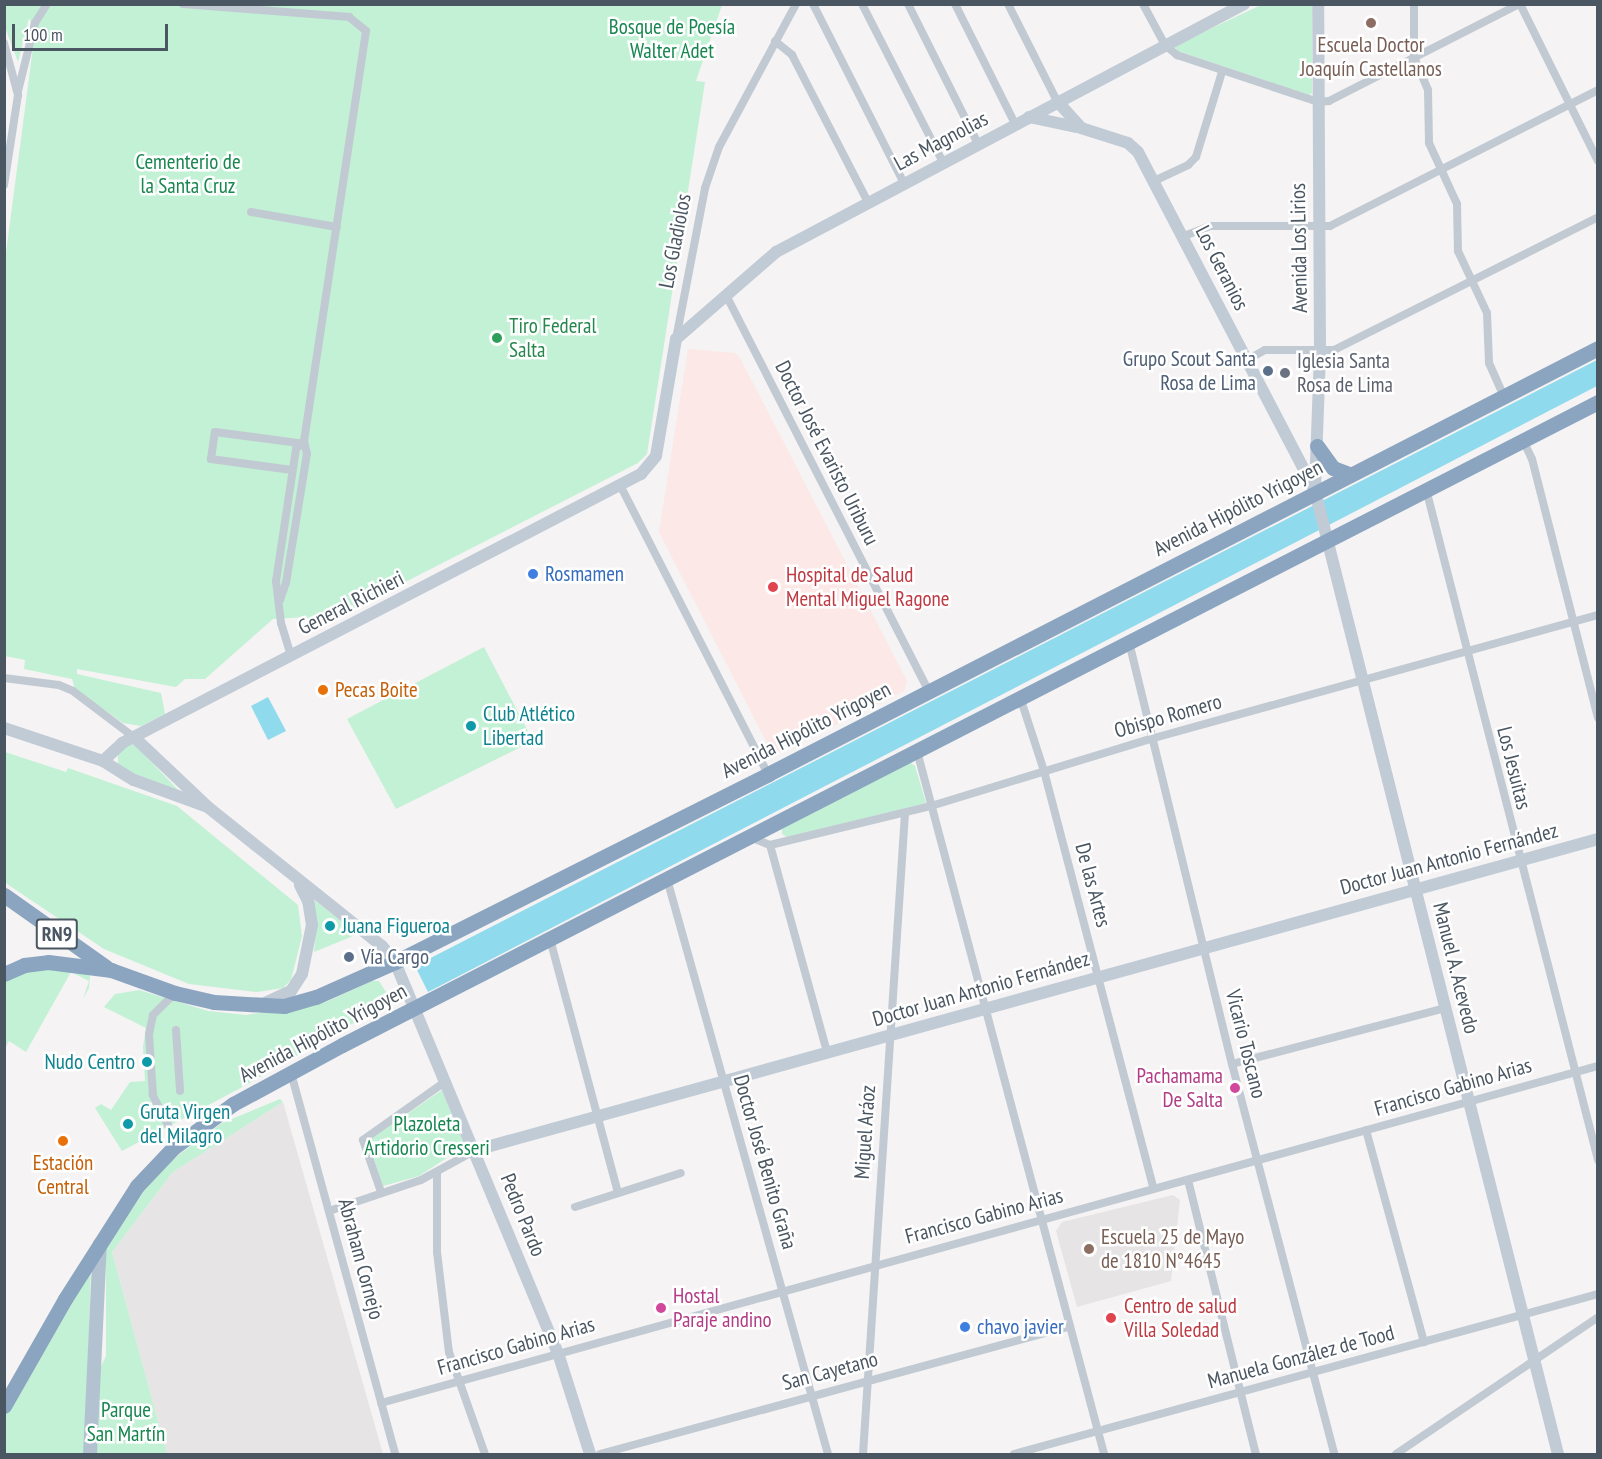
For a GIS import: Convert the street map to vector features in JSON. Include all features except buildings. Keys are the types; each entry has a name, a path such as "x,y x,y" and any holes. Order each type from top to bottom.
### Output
{"highway":[{"name":"Avenida Hipólito Yrigoyen","path":"4,974 36,962 111,970 175,993 255,1006 302,1002 395,962 768,774 1315,491 1598,348"},
{"name":"Avenida Hipólito Yrigoyen","path":"4,1406 100,1242 137,1186 173,1148 233,1104 416,1007 1598,402"},
{"path":"1317,446 1333,468 1349,474"},
{"name":"RN9","path":"4,895 111,970"}],"main road":[{"path":"90,1455 100,1242"}],"street":[{"path":"4,185 28,45 46,4"},
{"path":"183,4 349,17 366,31 302,442 292,470 276,581 281,623 291,655"},
{"name":"Los Gladiolos","path":"621,485 653,463 710,172 719,147 796,4"},
{"path":"813,4 904,183"},
{"path":"862,4 943,162"},
{"path":"908,4 978,144"},
{"path":"955,4 1015,124"},
{"path":"1008,4 1057,101"},
{"path":"1143,4 1165,45 1177,55 1222,72 1318,102 1329,101 1519,4 1598,161"},
{"name":"Las Magnolias","path":"676,339 784,247 1244,4"},
{"name":"Avenida Los Lirios","path":"1315,491 1320,351 1318,4"},
{"path":"1414,4 1414,57 1428,90 1430,143 1457,204 1458,251 1487,313 1489,363 1504,396"},
{"path":"775,41 792,55 868,202"},
{"path":"4,44 18,95"},
{"path":"1154,181 1188,165 1196,157 1222,72"},
{"path":"1184,237 1210,226 1330,226 1598,90"},
{"name":"Los Geranios","path":"1057,101 1081,128 1133,146 1184,237 1315,491"},
{"path":"1028,117 1081,128"},
{"path":"251,213 337,226"},
{"path":"1247,360 1265,350 1334,350 1598,217"},
{"name":"Doctor José Evaristo Uriburu","path":"726,295 929,691"},
{"path":"292,470 211,459 215,432 302,442"},
{"path":"1523,440 1532,459 1598,717"},
{"path":"280,600 286,583 307,454 302,442"},
{"path":"621,485 768,774"},
{"name":"General Richieri","path":"103,761 122,743 621,485"},
{"name":"Los Jesuitas","path":"1426,489 1433,504 1466,650 1598,1160"},
{"name":"Manuel A. Acevedo","path":"1315,491 1365,678 1558,1455"},
{"name":"Obispo Romero","path":"770,845 932,806 1154,738 1598,615"},
{"name":"Vicario Toscano","path":"1129,642 1232,1064 1334,1455"},
{"path":"4,678 59,685 73,691 135,738 209,808"},
{"name":"De las Artes","path":"1020,697 1044,771 1154,1189"},
{"path":"4,728 103,761 134,780 209,808"},
{"path":"917,751 1104,1455"},
{"name":"Pedro Pardo","path":"209,808 299,882 382,945 395,962 476,1150 558,1353 590,1455"},
{"name":"Miguel Aráoz","path":"863,1455 865,1380 905,813"},
{"path":"749,837 770,845 827,1052"},
{"name":"Doctor Juan Antonio Fernández","path":"329,1210 437,1172 476,1150 1519,858 1598,839"},
{"name":"Doctor José Benito Graña","path":"667,879 828,1455"},
{"path":"255,1006 285,996 298,985 302,974 312,925 308,901 299,882"},
{"path":"550,939 618,1193"},
{"path":"168,1125 153,1095 149,1034 153,1015 175,993"},
{"path":"1232,1064 1446,1008"},
{"path":"176,1030 180,1091"},
{"name":"Francisco Gabino Arias","path":"381,1404 456,1380 873,1264 1188,1180 1598,1066"},
{"name":"Abraham Cornejo","path":"291,1073 395,1455"},
{"path":"381,1192 363,1140 446,1081"},
{"path":"1366,1130 1424,1342"},
{"path":"437,1172 440,1286 456,1380 485,1455"},
{"path":"574,1207 681,1173"},
{"path":"1188,1180 1256,1455"},
{"name":"Manuela González de Tood","path":"1014,1455 1598,1294"},
{"path":"1396,1455 1598,1317"},
{"name":"San Cayetano","path":"600,1455 811,1394 1070,1326"}],"shaded area":[{"name":"Hospital de Salud Mental Miguel Ragone","path":"688,349 735,353 740,358 907,681 904,691 779,753 771,751 659,532"},
{"path":"283,1102 383,1454 167,1454 112,1252 173,1172"},
{"name":"Escuela 25 de Mayo de 1810 N°4645","path":"1173,1195 1180,1200 1171,1281 1077,1307 1056,1231 1062,1222"}],"green space":[{"path":"4,5 722,5 696,81 705,82 647,454 638,463 319,626 306,617 273,619 205,679 185,679 176,687 77,669 77,674 161,693 165,714 141,726 123,723 75,689 72,679 24,669 25,660 5,656 4,268 35,32 29,18 18,62 5,27"},
{"path":"1261,5 1312,5 1312,93 1309,95 1178,51 1174,46"},
{"path":"484,647 533,741 396,809 347,719"},
{"path":"130,744 135,745 181,793 129,774 118,766 118,753"},
{"path":"5,752 66,772 68,768 177,806 298,905 302,936 291,980 283,988 257,992 189,984 104,949 10,886 4,881"},
{"path":"908,761 915,766 926,803 787,837 782,834 782,829"},
{"path":"313,899 358,934 314,952 317,920"},
{"path":"25,967 87,972 90,976 89,988 83,999 89,981 71,972 26,1052 9,1041 5,1048 5,978"},
{"path":"372,981 379,981 386,992 385,1003 376,1010 248,1084 122,1151 95,1108 101,1104 111,1110 130,1082 145,1081 143,1047 146,1028 104,1007 115,994 139,990 208,1011 246,1015 326,1002"},
{"name":"Plazoleta Artidorio Cresseri","path":"442,1090 465,1146 419,1176 383,1186 368,1141"},
{"name":"Parque San Martín","path":"280,1099 283,1102 173,1172 112,1252 167,1454 94,1454 97,1375 106,1356 106,1249 140,1192 169,1162 222,1123"},
{"name":"Parque San Martín","path":"91,1268 85,1454 5,1454 4,1415"}],"water":[{"path":"1597,360 1597,386 428,992 415,966"},
{"path":"268,697 286,731 268,740 251,706"}],"place":[{"name":"Escuela Doctor Joaquín Castellanos","path":"1371,23"},
{"name":"Tiro Federal Salta","path":"497,338"},
{"name":"Grupo Scout Santa Rosa de Lima","path":"1268,371"},
{"name":"Iglesia Santa Rosa de Lima","path":"1285,373"},
{"name":"Rosmamen","path":"533,574"},
{"name":"Hospital de Salud Mental Miguel Ragone","path":"773,587"},
{"name":"Pecas Boite","path":"323,690"},
{"name":"Club Atlético Libertad","path":"471,726"},
{"name":"Juana Figueroa","path":"330,926"},
{"name":"Vía Cargo","path":"349,957"},
{"name":"Nudo Centro","path":"147,1062"},
{"name":"Pachamama De Salta","path":"1235,1088"},
{"name":"Gruta Virgen del Milagro","path":"128,1124"},
{"name":"Estación Central","path":"63,1141"},
{"name":"Escuela 25 de Mayo de 1810 N°4645","path":"1089,1249"},
{"name":"Hostal Paraje andino","path":"661,1308"},
{"name":"Centro de salud Villa Soledad","path":"1111,1318"},
{"name":"chavo javier","path":"965,1327"}],"park label":[{"name":"Bosque de Poesía Walter Adet","path":"672,39"},
{"name":"Cementerio de la Santa Cruz","path":"188,174"}]}
